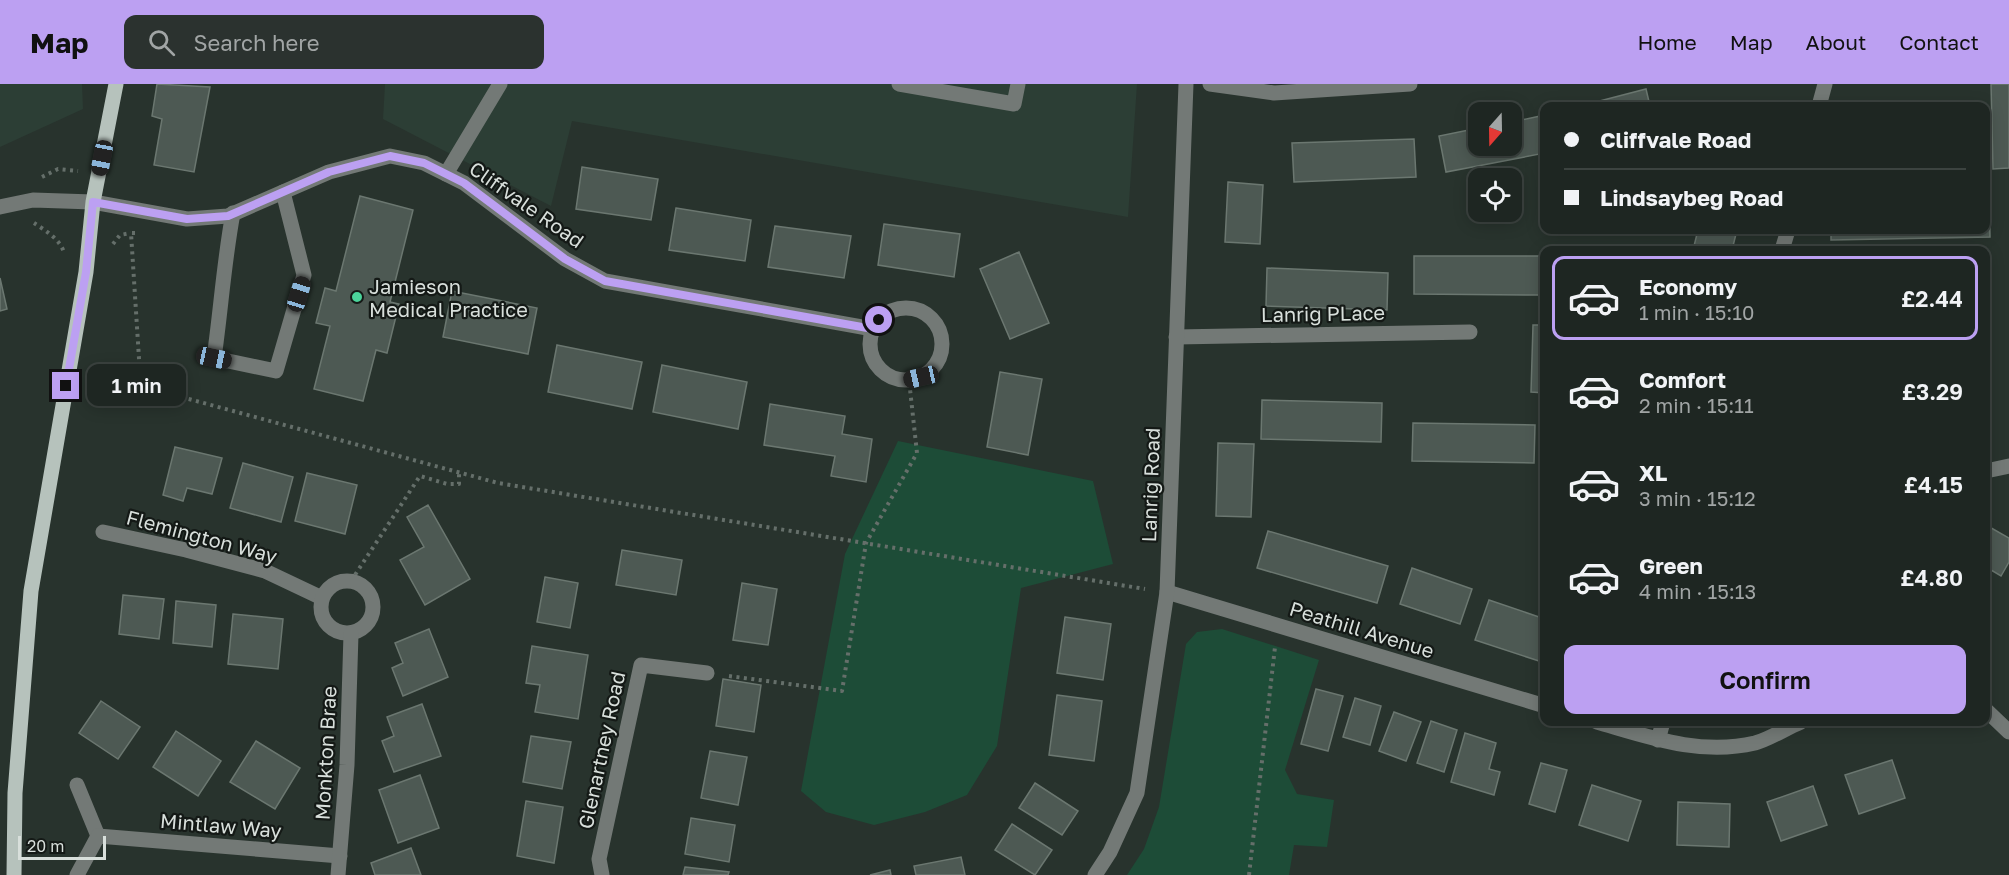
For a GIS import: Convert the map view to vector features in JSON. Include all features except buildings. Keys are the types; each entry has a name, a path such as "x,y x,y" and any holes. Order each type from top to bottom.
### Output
{"main road":[{"path":"14,875 15,793 31,591 86,272 93,202 116,84"}],"street":[{"path":"446,174 500,84"},
{"path":"899,84 1014,104 1018,84"},
{"name":"Lanrig Road","path":"1095,875 1110,852 1137,793 1167,592 1186,84"},
{"path":"1210,84 1274,93 1410,84"},
{"path":"1820,102 1825,84"},
{"name":"Cliffvale Road","path":"0,207 33,200 93,202 153,211 187,219 233,213 329,172 390,156 424,163 464,183 565,259 605,281 873,329"},
{"path":"233,213 225,254 225,281 214,358 276,371 304,275 283,192"},
{"path":"899,308 921,311 938,326 942,348 939,360 921,377 909,380 897,379 885,374 877,365 871,347 873,329 888,313 899,308"},
{"name":"Lanrig PLace","path":"1176,337 1470,332"},
{"path":"1990,470 2009,466"},
{"name":"Flemington Way","path":"103,532 186,550 265,571 322,598"},
{"path":"351,581 365,588 374,604 370,621 357,632 335,630 327,625 321,609 322,598 327,590 337,583 351,581"},
{"name":"Peathill Avenue","path":"1167,592 1540,704"},
{"name":"Monkton Brae","path":"338,875 348,765 351,633"},
{"name":"Glenartney Road","path":"602,875 599,859 641,665 707,673"},
{"path":"1990,714 2009,732"},
{"path":"1611,726 1658,740 1706,749 1756,743 1792,726"},
{"path":"1658,740 1662,726"},
{"path":"77,785 98,837 77,875"},
{"name":"Mintlaw Way","path":"98,837 340,856"}],"path":[{"path":"153,211 148,234 131,233 140,374 152,388 498,483 1167,592"},
{"path":"707,673 842,691 866,543 917,453 909,380"},
{"path":"351,581 420,476 447,484 459,484 459,472"},
{"path":"1249,875 1278,625"}],"shaded area":[{"path":"0,84 82,84 83,109 0,147"},
{"path":"385,84 1137,84 1128,217 572,121 551,206 383,119"}],"green space":[{"path":"898,441 1093,481 1113,564 1021,588 997,746 967,795 925,812 874,825 826,812 801,791 845,554"},
{"path":"1222,629 1319,660 1285,770 1297,794 1334,800 1327,847 1294,845 1289,875 1127,875 1144,849 1159,807 1186,644 1197,632"}],"place":[{"name":"Jamieson Medical Practice","path":"357,297"}],"route":[{"path":"66,386 86,272 93,202 153,211 187,219 228,216 329,172 390,156 424,163 464,183 565,259 605,281 873,329 879,320"}]}
